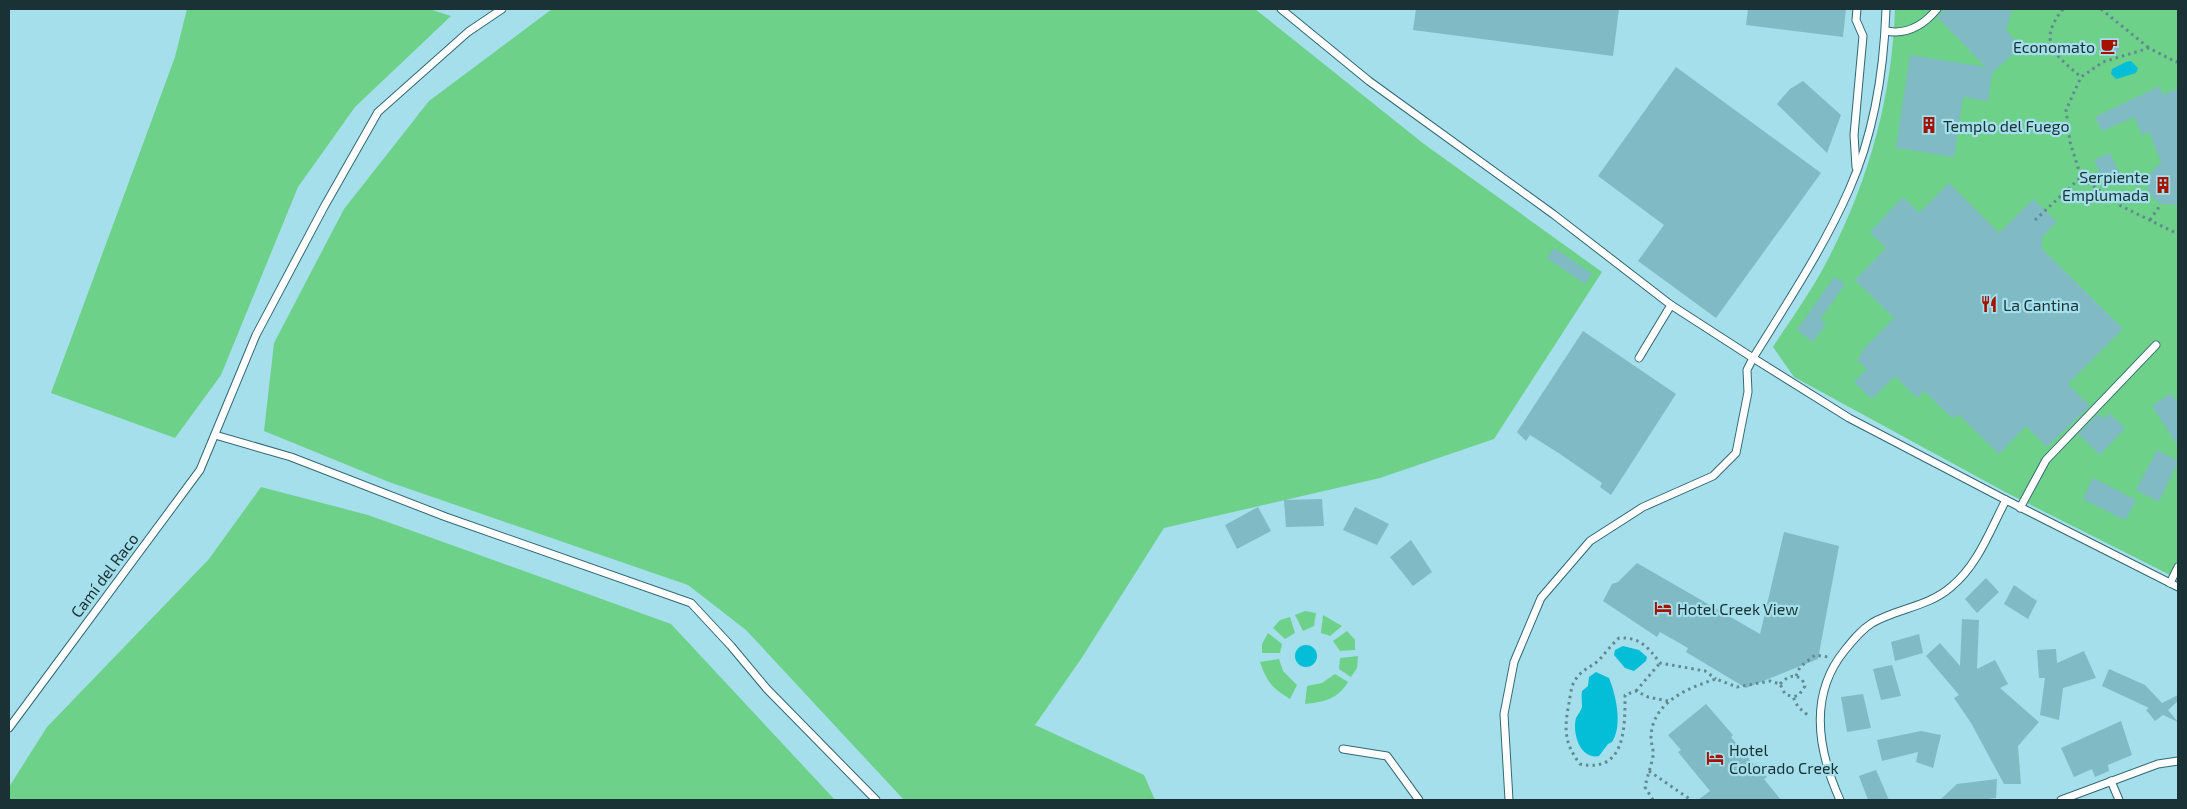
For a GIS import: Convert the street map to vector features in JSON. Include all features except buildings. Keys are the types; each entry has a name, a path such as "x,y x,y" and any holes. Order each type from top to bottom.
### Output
{"lane":[{"name":"Camí del Raco","path":"9,728 200,470 256,335 324,207 378,112 468,32 502,9"},
{"path":"1281,9 1369,81 1553,214 1671,305 1753,358 1849,418 2020,508 2178,587"},
{"path":"1856,172 1854,135 1864,36 1856,20 1857,9"},
{"path":"1510,800 1504,714 1514,662 1541,598 1590,541 1643,507 1713,476 1736,452 1748,392 1747,370 1805,275 1834,222 1867,142 1877,95 1886,31 1886,9"},
{"path":"1886,31 1900,33 1927,22 1937,9"},
{"path":"1639,358 1671,305"},
{"path":"2020,508 2046,460 2156,345"},
{"path":"214,435 292,457 446,517 691,603 732,646 767,689 876,800"},
{"path":"1840,800 1828,771 1821,740 1820,721 1824,692 1835,660 1862,631 1873,623 1928,602 1960,579 1978,554 2006,500"},
{"path":"2170,583 2178,567"},
{"path":"1343,749 1387,756 1419,800"},
{"path":"2061,800 2158,764 2178,761"},
{"path":"2111,781 2119,800"}],"path":[{"path":"2063,9 2052,23 2050,42 2062,60 2081,77"},
{"path":"2101,9 2106,10 2149,48 2176,62 2178,61"},
{"path":"2149,48 2103,62 2081,77 2066,110 2070,142 2081,177 2121,206 2178,234"},
{"path":"2035,220 2081,177"},
{"path":"2150,220 2161,204"},
{"path":"1660,664 1636,691 1625,695 1624,736 1618,751 1607,762 1593,767 1580,764 1570,751 1566,738 1566,722 1573,684 1584,669 1598,660 1619,638 1631,637 1647,647 1660,664 1705,671 1716,679 1737,687 1770,681 1780,684 1785,694 1793,697 1799,695 1805,686 1802,678 1796,676 1789,676 1780,684"},
{"path":"1796,676 1800,667 1816,655 1835,660"},
{"path":"1653,800 1645,787 1653,754 1651,736 1657,718 1668,701 1698,685 1716,679"},
{"path":"1636,691 1648,697 1668,701"},
{"path":"1793,697 1798,707 1809,717 1820,721"},
{"path":"1649,770 1691,800"}],"green space":[{"path":"187,9 429,9 451,16 355,107 298,187 221,375 175,438 51,393 175,57"},
{"path":"552,9 1255,9 1424,144 1602,272 1494,439 1380,478 1164,528 1081,659 1035,725 1144,775 1155,800 904,800 746,630 688,585 389,482 264,431 274,343 344,209 429,101"},
{"path":"1895,9 2178,9 2178,579 2007,493 1794,377 1773,347 1820,274 1854,203 1875,140 1883,108 1893,42"},
{"path":"261,487 368,515 671,624 835,800 9,800 9,787 47,727 209,559"},
{"path":"1305,611 1316,613 1314,626 1303,631 1295,615"},
{"path":"1323,615 1342,626 1330,636 1321,633"},
{"path":"1290,617 1295,633 1285,639 1273,628 1280,620"},
{"path":"1347,631 1355,640 1355,650 1340,651 1333,641"},
{"path":"1268,633 1282,644 1280,653 1262,653 1262,644"},
{"path":"1358,656 1357,668 1351,677 1339,669 1340,658"},
{"path":"1279,659 1283,671 1297,685 1290,699 1271,684 1260,662"},
{"path":"1335,674 1348,682 1340,692 1330,699 1305,704 1307,686 1322,683"}],"water":[{"path":"2131,61 2138,68 2136,73 2116,79 2111,74 2112,69"},
{"path":"1306,645 1314,648 1317,656 1314,664 1306,667 1298,664 1295,656 1298,648"},
{"path":"1623,646 1639,650 1647,657 1646,661 1634,671 1625,668 1614,655 1615,650"},
{"path":"1596,672 1609,678 1616,702 1618,719 1612,742 1608,744 1599,756 1592,756 1582,750 1575,731 1575,724 1582,707 1582,691 1588,686 1589,677"}],"place":[{"name":"Economato","path":"2109,46"},
{"name":"Templo del Fuego","path":"1929,125"},
{"name":"Serpiente Emplumada","path":"2163,185"},
{"name":"La Cantina","path":"1989,304"},
{"name":"Hotel Creek View","path":"1663,608"},
{"name":"Hotel Colorado Creek","path":"1715,758"}]}
